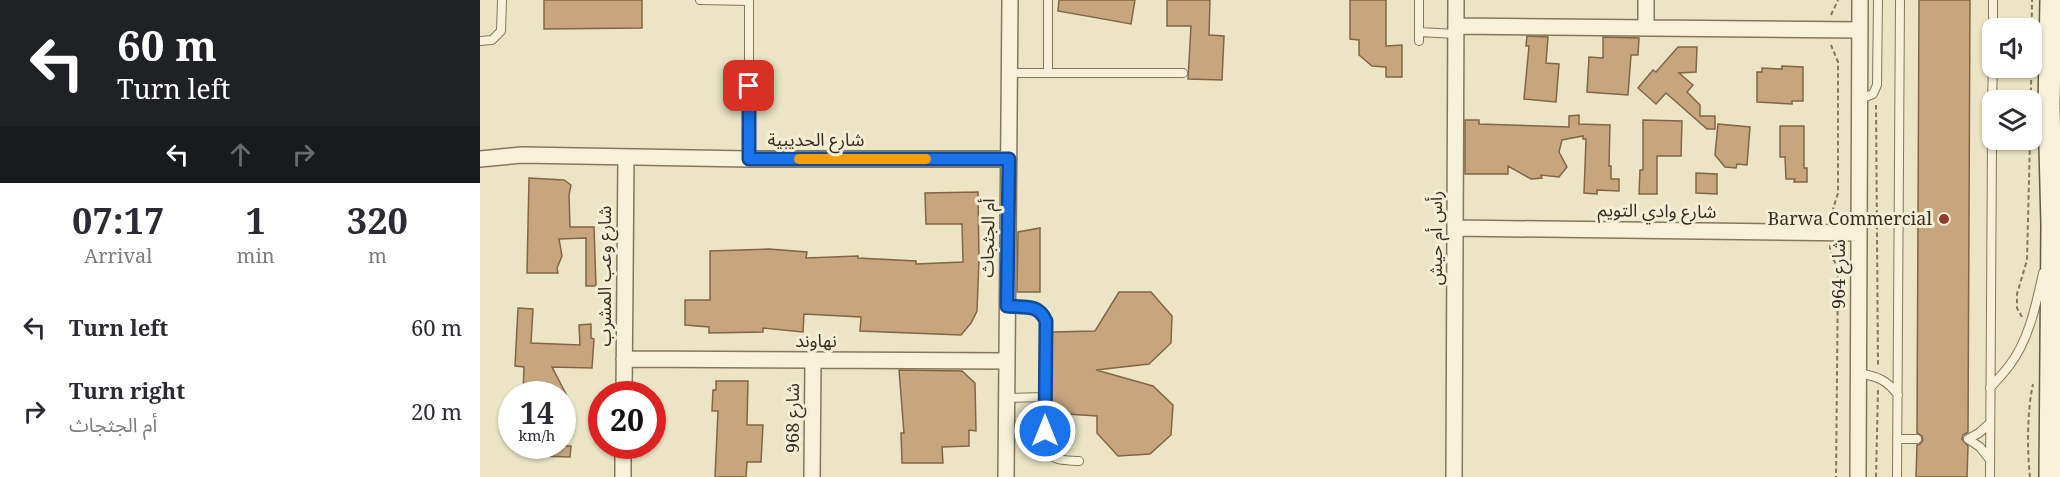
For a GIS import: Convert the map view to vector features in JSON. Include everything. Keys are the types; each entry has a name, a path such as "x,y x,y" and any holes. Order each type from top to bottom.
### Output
{"street":[{"name":"أم الجثجاث","path":"1006,477 1010,0"},
{"name":"رأس أم حيش","path":"1455,477 1456,0"},
{"path":"1646,0 1646,28"},
{"name":"شارع 964","path":"1858,477 1860,0"},
{"path":"2041,90 2051,0"},
{"path":"1456,30 1646,28 1860,30"},
{"path":"2042,107 2060,131"},
{"path":"2042,124 2052,225 2055,433 2050,477"},
{"name":"شارع الحديبية","path":"480,159 522,155 749,159 1009,159"},
{"name":"شارع وعب المشرب","path":"624,381 626,157"},
{"name":"شارع وادي التويم","path":"1455,228 1859,233"},
{"name":"نهاوند","path":"624,359 1007,361"},
{"name":"شارع 968","path":"812,477 813,360"},
{"path":"623,459 623,477"}],"lane":[{"path":"480,41 492,40 501,31 502,0"},
{"path":"700,0 749,1 749,159"},
{"path":"1048,0 1048,73"},
{"path":"1419,0 1419,37 1456,30"},
{"path":"1860,99 1869,97 1876,90 1878,80 1878,0"},
{"path":"1897,477 1900,0"},
{"path":"1993,0 1993,18"},
{"path":"1009,73 1183,74"},
{"path":"1990,477 1992,150"},
{"path":"1990,388 2016,356 2029,328 2040,289 2052,225"},
{"path":"1007,306 1036,308 1042,312 1046,321 1045,449 1051,457 1058,460 1079,461"},
{"path":"1858,373 1878,377 1890,385 1898,395"},
{"path":"1006,398 1045,397"},
{"path":"1990,423 1968,439 1980,447 1990,460"},
{"path":"1897,439 1917,439"}],"path":[{"path":"2032,0 2039,90"},
{"path":"1876,90 1878,377 1876,477"}],"building":[{"path":"544,0 642,0 642,28 544,29"},
{"path":"1059,0 1135,0 1131,24 1058,11"},
{"path":"1167,0 1210,0 1209,35 1224,36 1222,80 1188,79 1191,26 1167,26"},
{"path":"1350,0 1386,0 1386,46 1402,45 1402,77 1386,77 1386,67 1372,66 1359,55 1359,40 1350,39"},
{"name":"Barwa Commercial","path":"1919,0 1970,0 1968,432 1963,435 1962,439 1968,446 1967,477 1916,477 1917,445 1923,440 1922,436 1917,433"},
{"path":"1527,36 1548,37 1546,63 1559,64 1556,102 1524,99 1529,46 1526,46"},
{"path":"1603,37 1639,38 1638,55 1631,55 1628,95 1587,92 1589,57 1603,58"},
{"path":"1678,47 1697,47 1696,72 1679,73 1693,85 1687,92 1700,105 1700,116 1715,116 1715,129 1707,129 1666,93 1656,104 1638,88 1653,70 1656,72"},
{"path":"1782,66 1803,67 1803,101 1792,101 1792,104 1757,102 1757,72 1762,72 1762,68 1782,69"},
{"path":"1579,115 1579,124 1610,125 1609,166 1611,166 1611,179 1619,179 1619,191 1597,190 1597,194 1584,193 1586,139 1583,139 1583,136 1562,140 1559,152 1567,167 1559,177 1541,175 1542,178 1531,179 1508,166 1508,174 1465,174 1465,120 1479,120 1479,124 1569,127 1569,116"},
{"path":"1643,120 1682,121 1681,156 1657,156 1657,194 1639,194 1640,170 1643,170"},
{"path":"1718,124 1750,127 1747,165 1737,164 1736,168 1725,167 1715,155"},
{"path":"1780,126 1804,126 1804,168 1807,168 1807,182 1794,182 1795,179 1786,179 1785,157 1780,157"},
{"path":"1696,173 1717,174 1717,194 1696,193"},
{"path":"529,178 564,180 571,185 570,227 594,227 596,286 586,286 586,238 559,239 562,256 557,268 558,273 527,273"},
{"path":"978,192 977,311 961,335 860,331 861,317 804,314 803,332 763,328 763,332 709,333 709,327 685,325 685,300 710,300 710,251 769,249 807,252 806,258 858,256 858,258 916,261 916,264 963,262 962,224 926,224 925,193"},
{"path":"1040,228 1040,292 1017,292 1018,232"},
{"path":"1119,292 1151,292 1172,316 1171,343 1149,364 1096,370 1153,386 1173,405 1171,435 1150,454 1118,456 1097,433 1097,416 1052,413 1052,332 1095,331"},
{"path":"518,308 533,309 531,343 580,345 579,325 591,324 591,338 594,339 592,368 552,367 559,381 523,381 524,367 515,366"},
{"path":"899,370 962,371 975,383 976,431 969,430 969,446 942,447 943,463 902,463 901,433 904,433"},
{"path":"716,381 748,381 747,425 763,425 761,462 747,462 746,477 715,477 718,411 712,411"}],"slow traffic":[{"path":"799,159 926,159"}],"place":[{"name":"Barwa Commercial","path":"1944,219"}],"route":[{"path":"749,86 749,159 1009,159 1007,306 1036,308 1042,312 1046,321 1045,431"}]}
